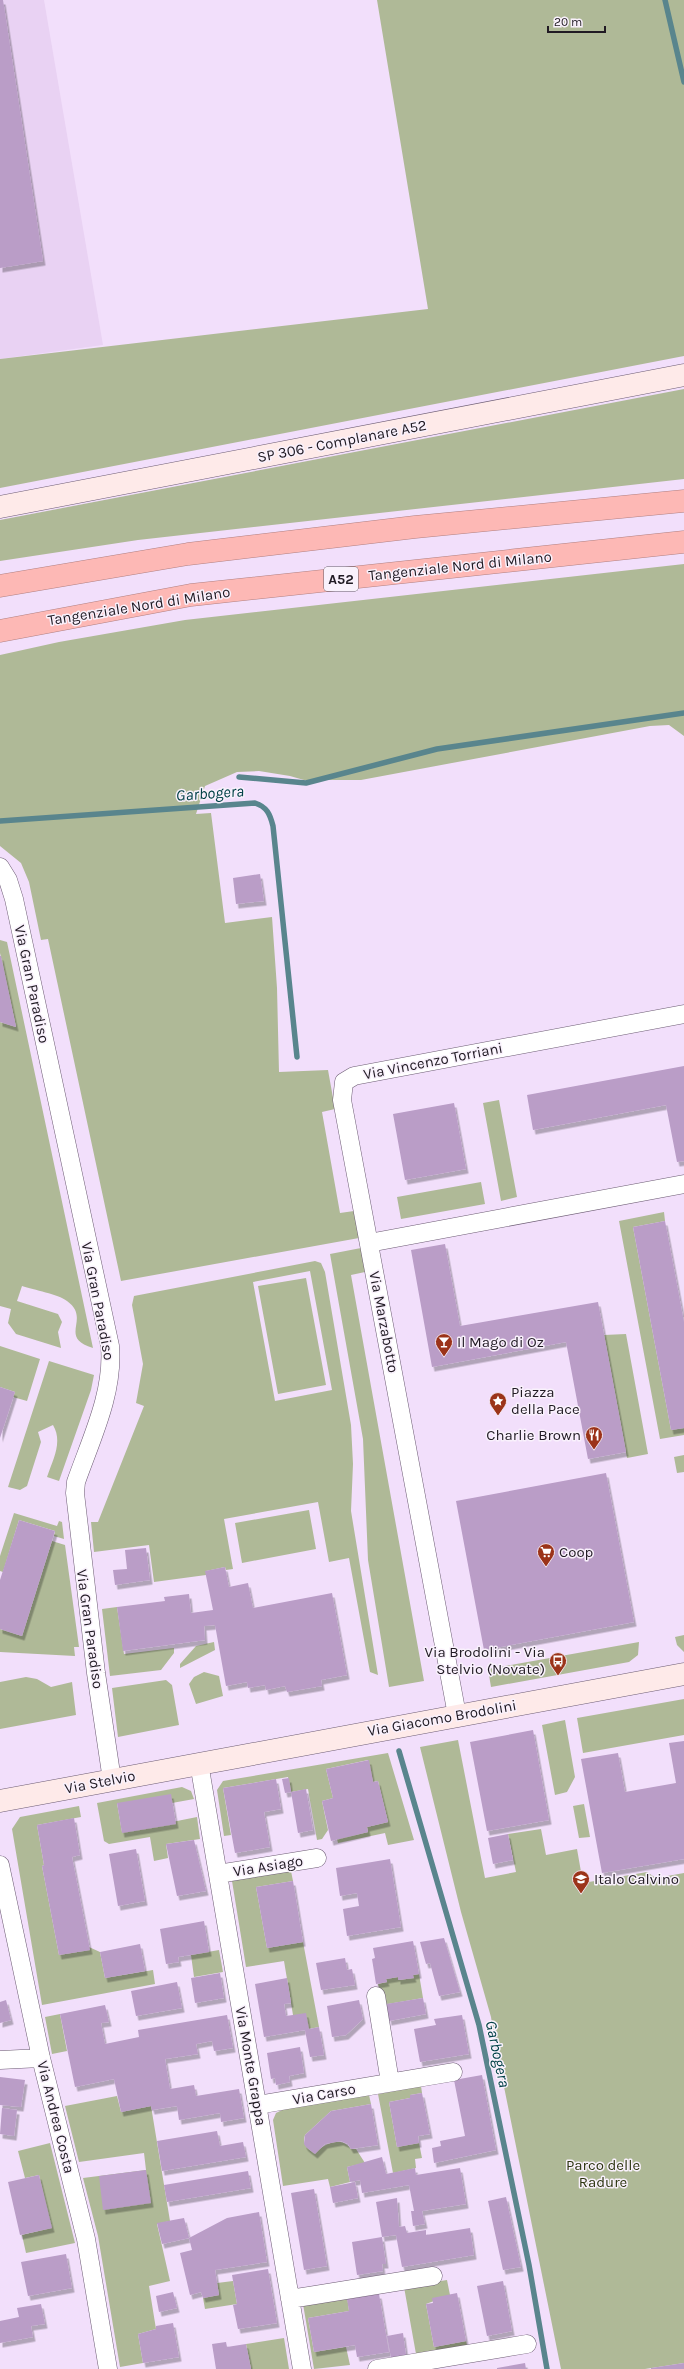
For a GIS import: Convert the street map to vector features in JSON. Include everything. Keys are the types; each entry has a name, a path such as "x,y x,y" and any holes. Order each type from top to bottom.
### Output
{"highway":[{"path":"0,586 188,554 415,527 684,501"},
{"name":"Tangenziale Nord di Milano","path":"0,631 190,595 684,542"}],"street":[{"name":"SP 306 - Complanare A52","path":"0,507 684,375"},
{"name":"Via Gran Paradiso","path":"0,867 8,880 18,917 110,1346 111,1372 105,1398 76,1482 75,1494 95,1665 112,1780"},
{"name":"Via Vincenzo Torriani","path":"369,1243 342,1100 342,1089 347,1079 684,1014"},
{"path":"369,1243 684,1184"},
{"name":"Via Marzabotto","path":"369,1243 457,1715"},
{"name":"Via Giacomo Brodolini","path":"200,1763 684,1674"},
{"name":"Via Stelvio","path":"0,1801 200,1763"},
{"name":"Via Monte Grappa","path":"200,1763 302,2369"},
{"name":"Via Asiago","path":"218,1874 317,1858"},
{"name":"Via Andrea Costa","path":"0,1865 41,2058 86,2239 108,2369"},
{"path":"376,1996 390,2082"},
{"path":"0,2060 41,2058"},
{"name":"Via Carso","path":"257,2105 453,2072"},
{"path":"290,2300 433,2276"},
{"path":"377,2369 527,2344"}],"shaded area":[{"path":"0,0 44,0 103,345 0,359"}],"green space":[{"path":"377,0 684,0 684,356 0,488 0,359 428,309"},
{"path":"684,389 684,479 138,540 0,561 0,520"},
{"path":"684,564 684,736 669,725 650,726 361,780 304,780 259,771 237,772 205,786 196,814 211,813 225,923 272,917 277,988 279,1072 328,1070 335,1109 322,1112 340,1213 354,1211 359,1238 121,1281 48,939 41,940 29,882 21,863 0,846 0,655 59,642 185,620"},
{"path":"0,940 7,942 93,1348 83,1344 77,1339 77,1314 74,1308 67,1301 52,1294 22,1286 17,1301 58,1314 62,1322 58,1332 61,1348 16,1334 8,1323 11,1309 0,1306 0,1022 16,1027 0,953"},
{"path":"499,1100 517,1197 501,1201 483,1103"},
{"path":"481,1182 485,1204 401,1219 397,1197"},
{"path":"664,1212 665,1221 633,1227 671,1430 684,1428 684,1435 660,1439 619,1221"},
{"path":"361,1248 365,1272 351,1275 424,1681 389,1687 368,1560 363,1439 330,1254"},
{"path":"315,1261 321,1263 325,1272 351,1425 353,1464 351,1511 378,1675 370,1672 349,1558 329,1562 318,1502 224,1519 233,1569 226,1570 225,1567 206,1571 206,1575 154,1582 149,1545 94,1552 91,1522 98,1522 144,1406 136,1403 143,1364 132,1305 134,1296","holes":["310,1271 332,1390 275,1401 253,1282"]},
{"path":"306,1278 326,1385 278,1394 258,1286"},
{"path":"626,1334 648,1454 627,1458 604,1335"},
{"path":"0,1346 40,1359 27,1401 13,1397 15,1392 0,1387"},
{"path":"49,1361 94,1375 91,1390 59,1481 47,1477 57,1444 56,1431 53,1425 38,1432 41,1442 27,1486 20,1490 8,1487"},
{"path":"684,1455 684,1472 677,1473 674,1457"},
{"path":"309,1510 316,1549 242,1563 235,1523"},
{"path":"14,1513 57,1526 59,1521 62,1522 64,1539 54,1536 55,1531 19,1520 3,1572 0,1571 0,1556"},
{"path":"52,1541 65,1545 79,1647 74,1647 75,1656 0,1652 0,1629 22,1636"},
{"path":"117,1607 124,1654 174,1648 174,1653 161,1670 110,1676 102,1609"},
{"path":"684,1635 684,1652 677,1645 675,1637"},
{"path":"214,1642 215,1650 180,1668 180,1664 196,1646"},
{"path":"639,1642 638,1655 629,1662 491,1687 488,1669"},
{"path":"204,1672 219,1676 223,1696 196,1704 189,1684 194,1677"},
{"path":"26,1677 37,1679 51,1687 72,1682 76,1715 0,1729 0,1682"},
{"path":"166,1680 172,1685 179,1725 118,1737 112,1688"},
{"path":"684,1699 684,1735 583,1753 577,1718"},
{"path":"565,1720 575,1777 567,1792 555,1795 542,1725"},
{"name":"Parco delle Radure","path":"458,1740 485,1878 516,1872 508,1834 541,1829 546,1855 577,1849 583,1883 647,1872 656,1878 684,1873 684,2363 645,2369 561,2369 500,2067 498,2064 491,2017 461,1912 420,1747"},
{"path":"388,1753 414,1840 388,1845 385,1833 338,1843 337,1839 368,1832 367,1827 388,1822 378,1781 373,1782 368,1760 326,1769 333,1798 322,1801 328,1830 322,1839 317,1840 308,1789 291,1792 288,1777 223,1788 231,1835 224,1836 217,1790 223,1781"},
{"path":"182,1787 191,1791 194,1799 172,1803 117,1803 122,1832 197,1817 200,1839 166,1844 168,1858 154,1861 150,1837 109,1844 104,1841 97,1803"},
{"path":"584,1804 590,1837 579,1838 573,1806"},
{"path":"79,1806 81,1817 37,1825 44,1865 42,1866 59,1955 89,1950 89,1947 100,1952 105,1978 153,1970 155,1984 42,2005 12,1829 20,1817"},
{"path":"291,1871 293,1881 256,1887 267,1948 303,1942 319,2027 309,2029 293,2015 284,1961 246,1967 232,1881"},
{"path":"219,1950 223,1972 194,1977 191,1955"},
{"path":"419,1974 423,1998 382,2005 378,1984 387,1982 386,1979 398,1977 399,1980 413,1978 413,1975"},
{"path":"60,2014 67,2051 52,2054 45,2017"},
{"path":"421,2086 422,2093 410,2095 410,2098 389,2102 397,2147 419,2143 422,2158 415,2159 416,2168 393,2173 378,2094"},
{"path":"369,2095 371,2104 331,2111 305,2135 304,2138 306,2146 314,2153 333,2142 343,2142 351,2149 356,2149 365,2163 347,2167 350,2182 330,2187 328,2179 283,2186 273,2120 276,2113 284,2109"},
{"path":"117,2096 121,2112 151,2106 170,2221 157,2224 170,2281 149,2286 156,2329 138,2334 143,2363 120,2367 98,2236 83,2178 146,2170 144,2153 79,2162 65,2106"},
{"path":"50,2143 75,2243 26,2253 22,2235 51,2228 39,2175 25,2178 18,2151"},
{"path":"447,2280 450,2295 426,2304 434,2347 466,2341 467,2345 416,2354 404,2287"},
{"path":"233,2281 237,2304 205,2309 203,2298 219,2295 217,2283"},
{"path":"347,2296 349,2311 308,2318 314,2352 346,2347 350,2365 314,2369 303,2304"},
{"path":"284,2338 289,2369 251,2369 246,2344"}],"building":[{"path":"0,0 3,0 43,261 0,268"},
{"path":"260,874 264,901 236,904 233,878"},
{"path":"1,956 16,1027 0,1022"},
{"path":"684,1066 684,1161 677,1162 666,1105 533,1130 527,1095"},
{"path":"454,1103 466,1169 405,1180 393,1114"},
{"path":"665,1221 684,1322 684,1428 671,1430 633,1227"},
{"path":"445,1244 460,1326 598,1302 626,1452 588,1459 566,1342 432,1367 411,1250"},
{"path":"0,1387 15,1392 0,1438"},
{"name":"Coop","path":"606,1473 634,1622 484,1650 456,1501"},
{"path":"19,1520 55,1531 22,1636 0,1629 0,1580"},
{"path":"146,1548 150,1580 115,1585 113,1570 127,1569 125,1550"},
{"path":"225,1567 229,1587 248,1583 253,1608 332,1593 347,1675 321,1680 322,1686 287,1692 285,1686 266,1690 265,1685 248,1688 247,1682 226,1686 215,1625 204,1626 205,1640 123,1651 117,1607 165,1601 164,1597 189,1594 191,1613 213,1610 205,1571"},
{"path":"533,1730 549,1820 487,1831 470,1742"},
{"path":"684,1741 684,1859 602,1873 581,1759 618,1753 625,1792 676,1783 669,1743"},
{"path":"369,1760 373,1782 378,1781 388,1822 367,1827 368,1832 331,1841 322,1801 333,1798 326,1769"},
{"path":"289,1778 291,1792 285,1793 282,1779"},
{"path":"276,1779 281,1809 264,1812 270,1847 235,1853 223,1788"},
{"path":"306,1789 313,1830 298,1833 291,1792"},
{"path":"171,1794 176,1824 122,1833 117,1803"},
{"path":"74,1818 80,1855 72,1857 90,1950 59,1955 42,1866 44,1865 37,1825"},
{"path":"508,1834 513,1860 493,1864 488,1838"},
{"path":"194,1840 206,1891 177,1896 166,1844"},
{"path":"136,1849 145,1901 118,1906 109,1854"},
{"path":"390,1859 401,1927 347,1936 343,1909 359,1906 357,1893 340,1896 336,1868"},
{"path":"293,1881 303,1942 267,1948 256,1887"},
{"path":"204,1921 209,1952 178,1957 179,1962 166,1964 160,1929"},
{"path":"444,1938 460,1992 439,1996 430,1963 426,1964 420,1942"},
{"path":"413,1941 419,1974 413,1975 414,1978 398,1980 398,1977 386,1979 387,1982 376,1984 372,1959 375,1958 373,1948"},
{"path":"140,1944 145,1971 105,1978 100,1952"},
{"path":"345,1958 347,1970 352,1969 355,1985 321,1990 316,1963"},
{"path":"220,1973 224,1998 195,2003 191,1978"},
{"path":"287,1978 291,2003 284,2004 286,2016 306,2013 309,2029 319,2027 324,2055 310,2057 305,2030 264,2037 255,1984"},
{"path":"177,1982 182,2008 136,2016 131,1991"},
{"path":"423,1998 426,2014 389,2021 386,2004"},
{"path":"6,2000 11,2020 0,2023 0,2002"},
{"path":"359,2000 363,2019 346,2035 332,2037 327,2006"},
{"path":"105,2005 109,2022 101,2023 105,2044 139,2037 138,2030 227,2015 233,2048 214,2051 212,2041 196,2044 198,2054 165,2059 170,2089 194,2085 196,2096 239,2089 244,2118 221,2122 220,2113 179,2120 177,2106 152,2110 151,2106 121,2112 114,2079 75,2087 60,2014"},
{"path":"462,2015 469,2054 420,2062 414,2029 436,2025 434,2019"},
{"path":"300,2047 304,2073 289,2076 290,2082 276,2085 275,2078 271,2079 267,2053"},
{"path":"482,2075 496,2150 434,2163 432,2148 441,2146 440,2141 465,2136 454,2080"},
{"path":"0,2077 25,2080 21,2107 0,2105"},
{"path":"422,2093 430,2134 418,2136 419,2143 397,2147 389,2102 410,2098 410,2095"},
{"path":"371,2104 378,2145 351,2149 348,2144 341,2141 325,2144 315,2154 304,2144 305,2135 331,2111"},
{"path":"2,2108 17,2110 14,2136 0,2134"},
{"path":"217,2131 220,2146 243,2142 246,2157 162,2171 157,2141"},
{"path":"382,2157 386,2174 415,2168 416,2175 460,2168 466,2204 422,2211 425,2224 413,2226 411,2211 414,2211 409,2185 362,2193 360,2180 350,2182 347,2167"},
{"path":"146,2170 151,2203 103,2210 99,2176"},
{"path":"248,2171 251,2188 167,2202 164,2185"},
{"path":"39,2175 52,2228 20,2235 8,2182"},
{"path":"355,2182 358,2198 333,2203 330,2187"},
{"path":"314,2189 327,2266 304,2270 291,2193"},
{"path":"506,2197 521,2267 503,2270 488,2201"},
{"path":"397,2198 399,2227 405,2226 407,2233 426,2230 426,2235 470,2228 474,2255 402,2267 396,2235 382,2237 376,2202"},
{"path":"259,2212 267,2262 215,2270 219,2295 203,2298 201,2292 190,2295 180,2253 192,2250 189,2238 227,2218"},
{"path":"184,2218 189,2238 162,2244 157,2223"},
{"path":"382,2237 386,2264 382,2264 383,2271 357,2275 352,2242"},
{"path":"66,2254 72,2288 28,2296 21,2262"},
{"path":"268,2269 277,2323 238,2329 233,2305 237,2304 232,2275"},
{"path":"503,2281 512,2331 487,2336 477,2286"},
{"path":"173,2292 177,2308 159,2312 156,2296"},
{"path":"457,2293 466,2341 434,2347 426,2304 433,2303 432,2298"},
{"path":"379,2294 389,2352 357,2357 355,2345 314,2352 308,2318 349,2311 347,2299"},
{"path":"41,2304 45,2324 31,2326 33,2337 0,2343 0,2321 19,2317 17,2308"},
{"path":"173,2323 179,2357 143,2363 138,2334 156,2329 156,2326"},
{"path":"403,2333 406,2355 391,2358 387,2336"},
{"path":"226,2342 227,2347 246,2344 251,2369 216,2369 212,2344"},
{"path":"525,2363 526,2369 497,2369 497,2368"},
{"path":"684,2363 684,2369 651,2369 651,2368"}],"waterway":[{"path":"665,0 684,82"},
{"path":"239,777 306,783 437,749 684,713"},
{"name":"Garbogera","path":"0,821 255,803 265,809 271,818 273,826 297,1057"},
{"name":"Garbogera","path":"399,1751 479,2025 529,2265 547,2369"}],"place":[{"name":"Il Mago di Oz","path":"444,1357"},
{"name":"Piazza della Pace","path":"498,1416"},
{"name":"Charlie Brown","path":"594,1450"},
{"name":"Coop","path":"546,1567"},
{"name":"Via Brodolini - Via Stelvio (Novate)","path":"558,1676"},
{"name":"Italo Calvino","path":"581,1894"}]}
